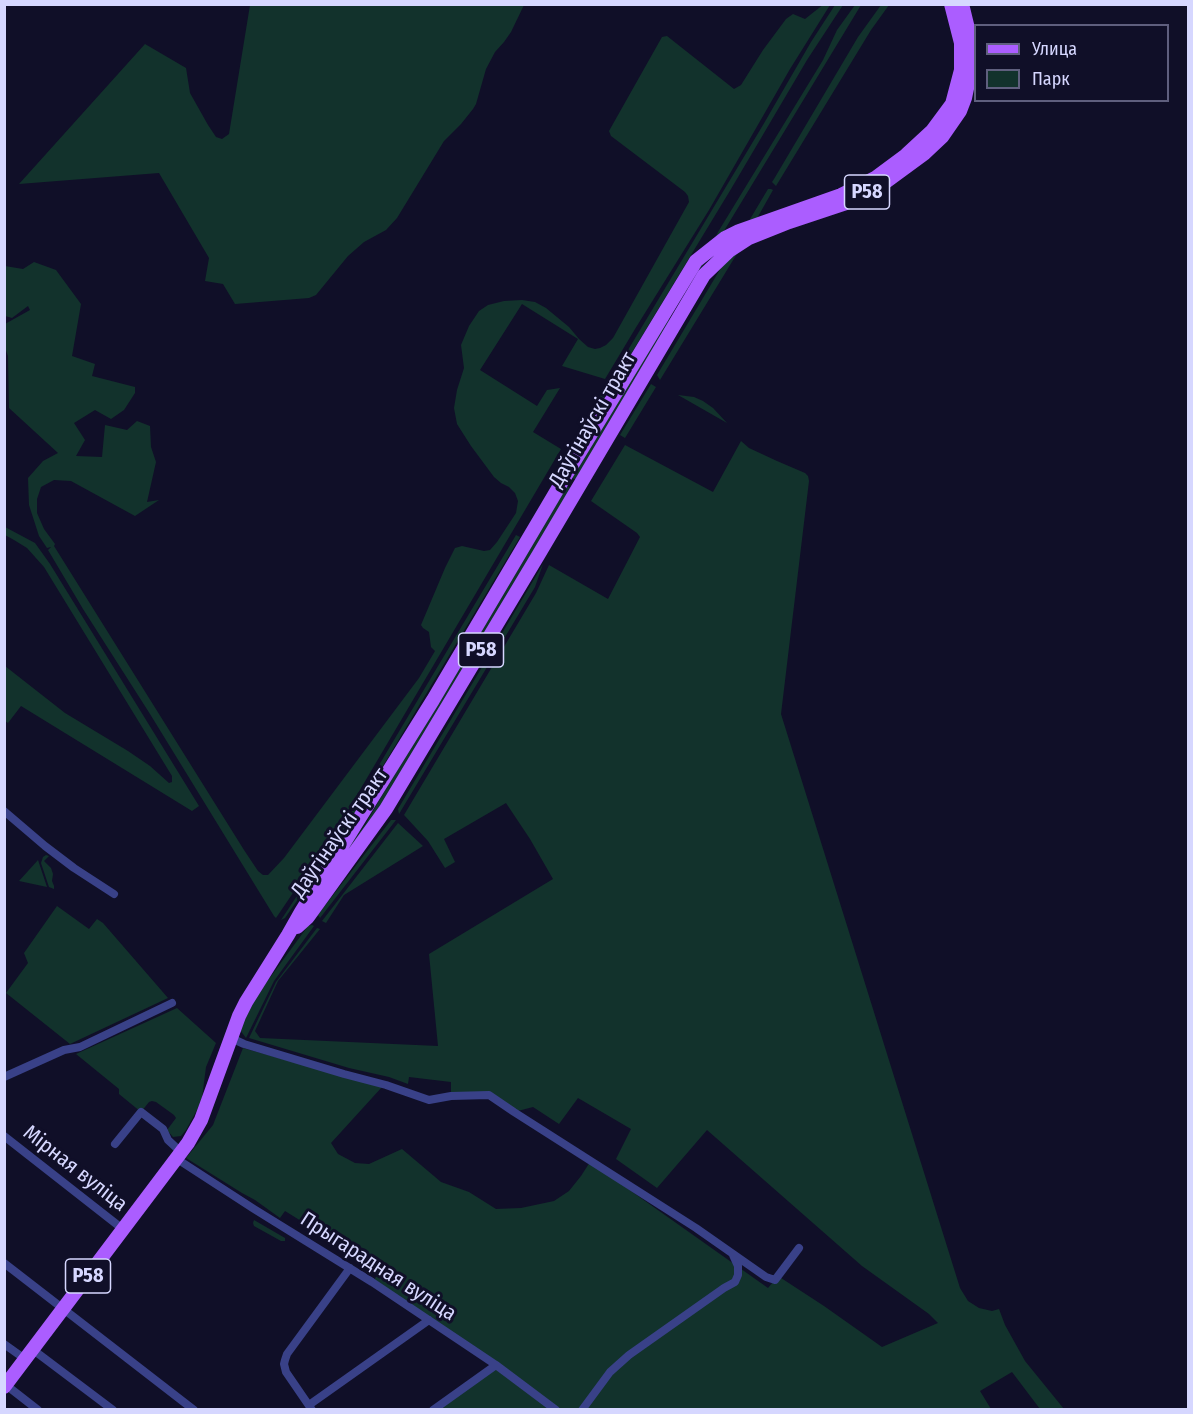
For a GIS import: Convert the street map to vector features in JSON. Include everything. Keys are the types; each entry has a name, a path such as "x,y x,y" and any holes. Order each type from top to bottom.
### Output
{"main road":[{"name":"Даўгінаўскі тракт","path":"5,1386 180,1156 201,1120 246,1002 433,700 696,261 725,238 739,231 841,195 875,178 932,132 952,104 961,70 961,44 951,4"},
{"name":"Даўгінаўскі тракт","path":"288,935 308,917 386,809 705,275 729,250 749,238 846,203 880,186 925,153 942,137 960,111 971,69 972,45 962,4"},
{"path":"666,309 679,316"}],"street":[{"path":"4,811 74,868 114,894"},
{"path":"4,1077 64,1050 80,1047 172,1004"},
{"path":"231,1038 244,1044 387,1085 429,1100 451,1096 489,1095 696,1228 766,1277 775,1280 799,1248"},
{"name":"Прыгарадная вуліца","path":"115,1144 141,1112 164,1129 168,1140 180,1156 254,1209 350,1268 496,1365 556,1410"},
{"name":"Мірная вуліца","path":"4,1136 124,1230"},
{"path":"582,1410 610,1372 629,1355 735,1282 738,1266 732,1253"},
{"path":"4,1263 194,1410"},
{"path":"350,1268 287,1354 284,1364 286,1372 310,1407 429,1320"},
{"path":"4,1344 28,1354 113,1410"},
{"path":"433,1410 496,1365"},
{"path":"5,1386 38,1410"}],"green space":[{"path":"824,4 830,5 790,69 709,210 605,379 562,366 578,339 522,304 480,370 537,406 547,390 560,388 533,432 561,449 341,822 276,918 83,609 48,550 51,547 47,548 39,536 29,505 28,478 43,461 58,453 9,408 5,324 30,310 28,306 12,318 5,316 5,266 23,269 34,262 56,270 81,304 72,356 95,364 92,376 135,387 135,393 124,410 111,419 95,410 74,423 85,440 76,456 102,457 105,425 127,430 137,421 150,426 151,447 156,462 147,502 159,500 135,516 71,481 54,480 41,487 37,499 37,513 44,529 55,544 54,546 244,850 258,871 263,875 268,875 284,858 419,678 435,651 431,647 429,632 421,625 455,548 462,546 484,551 490,550 516,513 518,501 515,493 494,477 457,424 454,408 464,368 461,345 469,326 479,311 488,305 522,300 535,302 546,308 588,347 595,349 606,345 613,338 689,202 685,192 611,136 609,131 662,37 667,36 734,89 741,85 786,19 793,14 805,19"},
{"path":"250,5 524,5 511,32 495,52 486,69 473,109 444,141 397,218 386,230 364,242 348,256 316,295 309,298 235,304 223,284 205,281 209,258 159,173 19,184 145,44 186,68 190,93 208,125 216,137 222,139 229,134"},
{"path":"835,5 843,5 807,60 611,387 607,385 811,42"},
{"path":"855,5 861,5 676,310 708,255 718,232 823,60 837,30"},
{"path":"881,5 889,5 871,30 776,186 772,182 858,37"},
{"path":"768,189 773,190 660,380 657,375"},
{"path":"672,318 577,480 572,478 667,321"},
{"path":"651,384 656,387 625,438 620,435"},
{"path":"605,388 609,390 560,472 556,469"},
{"path":"678,395 703,401 727,423"},
{"path":"741,441 749,448 808,476 781,714 960,1288 968,1301 979,1308 992,1311 999,1309 1025,1361 1064,1409 1040,1409 1012,1372 980,1391 991,1409 433,1409 496,1365 373,1282 380,1270 285,1211 280,1218 186,1158 213,1125 243,1048 382,1087 331,1143 338,1154 355,1163 369,1164 402,1149 441,1182 469,1192 496,1209 521,1208 554,1201 569,1191 590,1162 768,1288 778,1276 882,1347 938,1323 929,1314 862,1266 707,1130 657,1188 616,1159 631,1129 578,1098 559,1124 533,1107 514,1112 489,1095 451,1096 451,1082 409,1077 408,1084 249,1038 276,982 317,928 320,929 278,981 255,1031 260,1038 438,1046 429,954 553,879 506,803 444,839 455,862 445,868 428,841 404,815 536,593 549,565 608,599 640,537 591,501 625,445 713,492"},
{"path":"566,486 571,488 387,797 304,911 366,823"},
{"path":"5,527 35,543 50,564 199,806 192,811 21,706 8,723 5,721 5,666 65,713 128,751 169,783 172,782 172,776 44,567 27,548 5,535"},
{"path":"516,535 520,537 356,811 312,879 285,918 281,920 341,829"},
{"path":"543,564 535,587 399,814 398,809"},
{"path":"391,820 396,820 320,918 318,915 320,912"},
{"path":"398,823 423,846 344,895 326,923 322,921"},
{"path":"46,855 49,856 44,861 51,868 54,889 49,887 41,863"},
{"path":"38,860 47,887 19,881"},
{"path":"57,906 89,929 97,919 103,923 168,998 70,1044 6,993 28,963 24,953"},
{"path":"308,926 314,926 274,981 246,1038 240,1030 252,1002"},
{"path":"177,1008 216,1043 206,1067 202,1098 197,1110 181,1136 173,1137 167,1130 176,1118 174,1115 152,1101 141,1112 119,1094 119,1089 76,1054"},
{"path":"254,1220 285,1238 285,1241 254,1226"}]}
